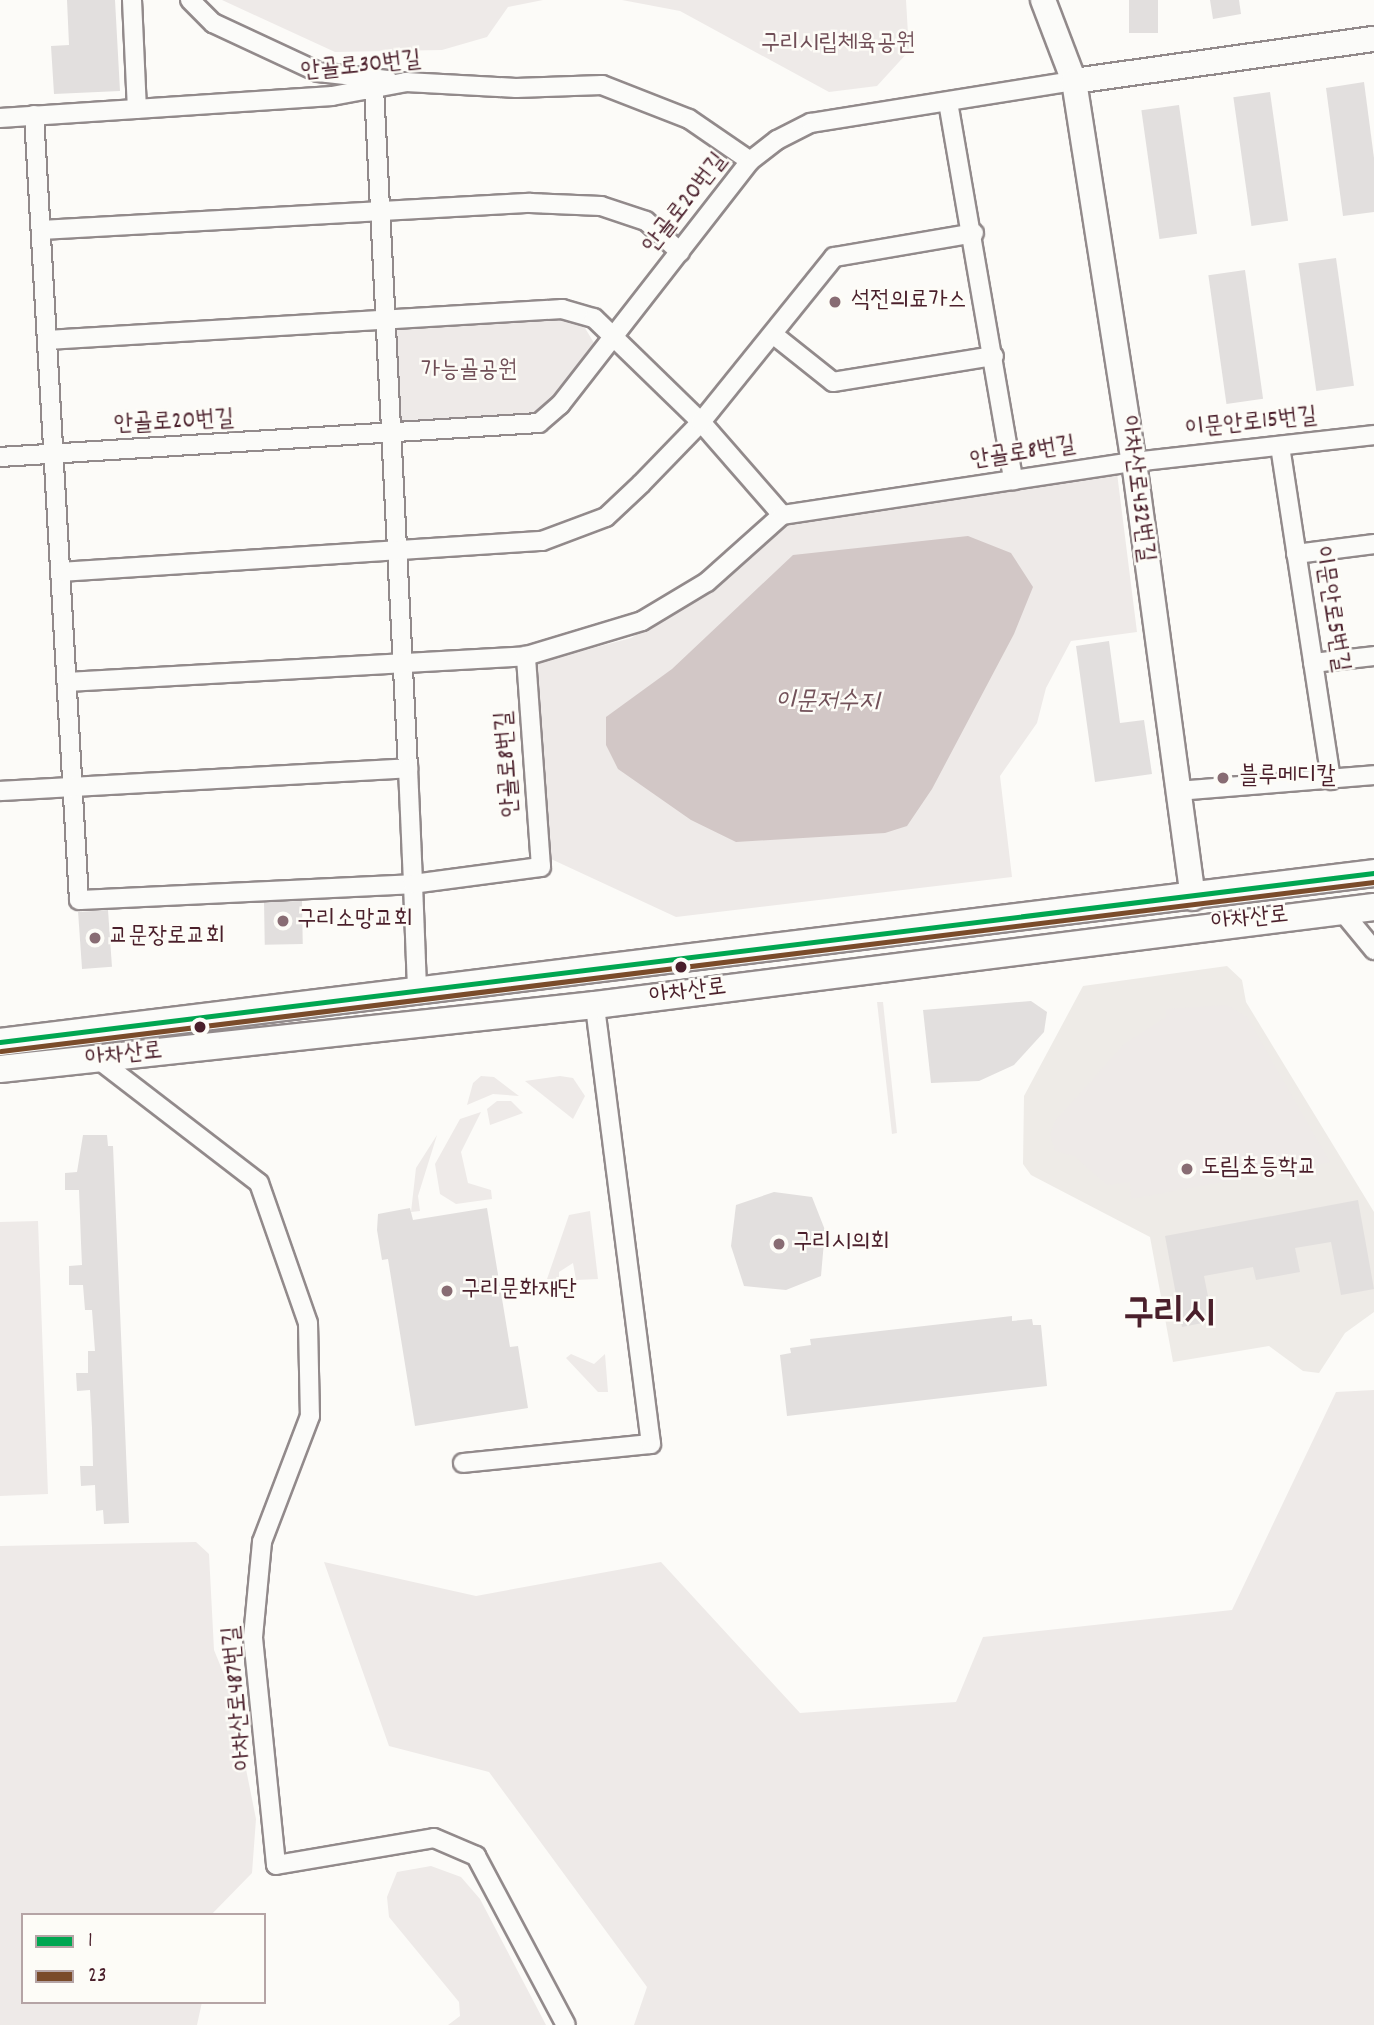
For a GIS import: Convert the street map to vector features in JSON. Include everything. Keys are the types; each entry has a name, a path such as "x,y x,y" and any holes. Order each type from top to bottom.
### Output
{"main road":[{"name":"아차산로","path":"0,1042 1193,898 1374,873"},
{"name":"아차산로","path":"0,1069 595,1005 1374,907"}],"street":[{"path":"132,0 137,109"},
{"path":"190,0 213,23 318,72 406,82"},
{"name":"아차산로432번길","path":"1043,0 1074,81 1134,462 1193,898"},
{"path":"1074,81 1374,39"},
{"name":"안골로20번길","path":"0,457 392,435 538,423 561,405 611,335 680,252 750,161 810,123 1074,81"},
{"name":"안골로30번길","path":"0,118 332,96 406,82 516,88 602,85 689,119 750,161"},
{"path":"374,88 417,990"},
{"path":"948,102 974,233 1013,480"},
{"path":"34,115 79,900 413,884"},
{"path":"41,230 380,209 601,206 646,221 680,252"},
{"path":"61,572 398,553 542,541 606,517 701,422 774,335 834,257 974,233"},
{"path":"47,340 562,309 594,318 701,422 782,515 706,582 642,621 526,656 402,659 67,682"},
{"path":"774,335 832,382 994,356"},
{"name":"이문안로15번길","path":"1134,462 1374,435"},
{"name":"이문안로5번길","path":"1280,446 1331,780"},
{"name":"안골로8번길","path":"782,515 1134,462"},
{"path":"1296,554 1374,544"},
{"name":"안골로8번길","path":"413,884 541,867 526,656"},
{"path":"1313,663 1374,656"},
{"path":"0,791 408,768"},
{"path":"1177,791 1374,775"},
{"path":"1341,910 1374,950"},
{"path":"463,1463 651,1444 595,1005"},
{"name":"아차산로487번길","path":"98,1059 259,1183 308,1323 310,1416 262,1542 253,1639 276,1865 434,1838 476,1856 566,2025"}],"shaded area":[{"name":"도림초등학교","path":"1227,966 1242,980 1246,1002 1374,1212 1374,1312 1345,1333 1319,1373 1303,1371 1269,1346 1173,1362 1150,1237 1031,1175 1023,1164 1024,1096 1083,986"}],"green space":[{"path":"222,0 543,0 508,7 487,37 442,50 335,52"},
{"name":"구리시립체육공원","path":"622,0 906,0 909,51 877,86 829,92 680,11"},
{"name":"가능골공원","path":"552,319 582,323 594,343 538,414 401,428 396,327"},
{"path":"1117,473 1137,632 1071,641 1046,688 1037,723 1000,776 1012,877 676,917 551,859 536,663 631,638 723,581 790,522"},
{"path":"877,1002 883,1002 897,1133 892,1134"},
{"path":"1227,1005 1247,1017 1330,1162 1131,1199 1130,1182 1107,1185 1074,1156 1055,1151 1050,1135 1055,1121 1124,1044 1166,1017 1166,1009"},
{"path":"481,1076 494,1077 519,1096 493,1094 467,1105 473,1083"},
{"path":"560,1076 573,1078 585,1096 573,1119 525,1081"},
{"path":"497,1101 511,1101 523,1113 490,1125 487,1109"},
{"path":"481,1112 461,1152 468,1183 491,1190 492,1199 456,1204 440,1194 435,1164 460,1119"},
{"path":"437,1135 418,1196 420,1211 411,1212 416,1168"},
{"path":"590,1211 598,1279 576,1280 573,1263 559,1272 559,1280 547,1279 569,1215"},
{"path":"38,1221 48,1494 0,1496 0,1222"},
{"path":"571,1354 594,1364 605,1354 608,1392 598,1392 566,1358"},
{"path":"1374,1390 1374,2025 634,2025 647,1987 489,1772 389,1746 324,1562 476,1596 661,1562 800,1713 956,1702 983,1637 1232,1610 1336,1392"},
{"path":"196,1542 209,1554 214,1650 230,1689 256,1819 252,1873 213,1913 21,1913 21,2004 202,2004 197,2025 0,2025 0,1546"},
{"path":"431,1866 461,1877 480,1899 546,2025 448,2025 460,2016 459,2002 389,1917 387,1897 397,1872"}],"water":[{"name":"이문저수지","path":"968,536 1011,553 1033,587 1014,634 932,789 907,826 885,833 736,842 691,820 618,769 606,745 606,717 672,669 793,555"}],"building":[{"path":"67,0 115,0 120,91 54,94 51,46 69,45"},
{"path":"1129,0 1158,0 1158,33 1129,33"},
{"path":"1210,0 1239,0 1241,14 1213,19"},
{"path":"1364,82 1374,158 1374,212 1343,216 1326,88"},
{"path":"1270,92 1288,221 1251,226 1233,97"},
{"path":"1179,105 1197,234 1159,239 1141,110"},
{"path":"1336,258 1354,386 1316,391 1298,263"},
{"path":"1245,270 1263,399 1226,404 1208,275"},
{"path":"1109,641 1120,723 1144,720 1152,774 1095,782 1076,646"},
{"name":"구리소망교회","path":"302,901 303,944 265,945 264,902"},
{"name":"교문장로교회","path":"108,910 112,967 82,969 78,912"},
{"path":"1031,1001 1047,1012 1044,1032 1014,1065 979,1081 931,1083 923,1010"},
{"path":"83,1135 107,1135 108,1146 113,1146 129,1523 104,1524 103,1510 96,1511 95,1485 81,1486 80,1466 93,1466 92,1428 90,1390 77,1391 76,1373 88,1373 88,1351 95,1351 92,1310 85,1310 83,1285 69,1285 69,1266 82,1265 79,1190 65,1190 65,1173 77,1172"},
{"name":"구리시의회","path":"774,1192 812,1197 825,1230 821,1276 786,1290 744,1286 731,1246 736,1205"},
{"path":"1358,1200 1374,1289 1341,1295 1331,1242 1295,1248 1300,1272 1256,1280 1253,1267 1204,1276 1213,1321 1182,1327 1165,1236"},
{"name":"구리문화재단","path":"410,1208 413,1220 487,1208 510,1347 518,1346 528,1408 415,1426 388,1259 382,1260 377,1230 378,1214"},
{"path":"1012,1316 1012,1321 1032,1319 1033,1325 1041,1325 1047,1386 787,1416 780,1355 791,1353 790,1348 811,1345 810,1339"}],"transit line":[{"name":"1","path":"0,1042 1374,873"},
{"name":"23","path":"1,1051 1374,882"}],"place":[{"name":"석전의료가스","path":"835,302"},
{"name":"블루메디칼","path":"1223,778"},
{"name":"구리소망교회","path":"283,921"},
{"name":"교문장로교회","path":"95,938"},
{"name":"도림초등학교","path":"1187,1169"},
{"name":"구리시의회","path":"779,1244"},
{"name":"구리문화재단","path":"447,1291"}],"district":[{"name":"구리시","path":"1169,1316"}]}
